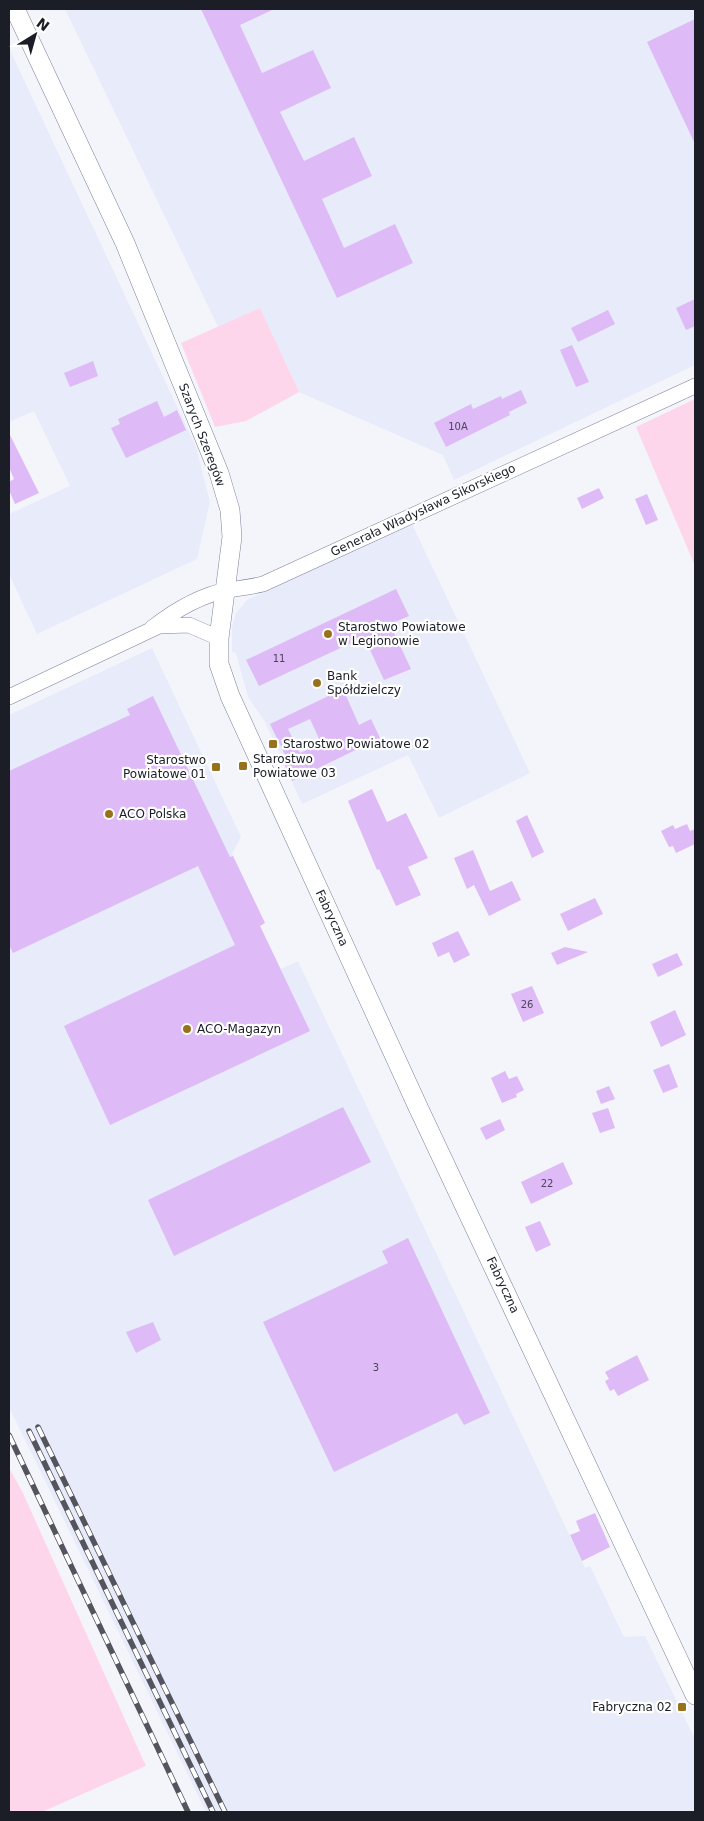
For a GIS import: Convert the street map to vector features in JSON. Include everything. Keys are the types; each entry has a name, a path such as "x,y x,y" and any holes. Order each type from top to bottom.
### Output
{"street":[{"name":"Szarych Szeregów","path":"15,9 125,244 219,473 230,510 232,537 219,638 219,664 230,696 313,875"},
{"name":"Generała Władysława Sikorskiego","path":"9,697 152,628 170,614 190,603 226,590 263,584 695,386"},
{"name":"Generała Władysława Sikorskiego","path":"152,628 169,625 189,625 219,638"},
{"name":"Fabryczna","path":"313,875 418,1107 695,1695"}],"shaded area":[{"path":"65,9 695,9 695,365 454,480 443,455 299,392 260,414"},
{"path":"9,48 196,447 210,502 197,559 37,634 9,574 9,514 70,486 34,411 9,422"},
{"path":"260,308 299,392 246,421 215,427 181,343"},
{"path":"695,399 695,566 636,427"},
{"path":"412,524 530,773 439,818 408,755 302,804 265,722 248,697 237,657 235,652 232,652 232,627 236,613 247,600"},
{"path":"152,648 241,837 232,854 234,857 230,859 233,865 237,864 265,923 260,926 281,969 298,961 585,1568 590,1566 624,1637 645,1636 695,1739 695,1812 206,1812 9,1407 9,715"},
{"path":"9,1468 22,1491 146,1766 42,1812 9,1812"}],"building":[{"path":"201,9 274,9 240,25 262,73 313,50 331,88 280,112 304,161 354,137 372,176 322,199 344,248 395,224 413,263 337,298"},
{"path":"695,19 695,144 647,42"},
{"path":"695,299 695,326 686,330 676,308"},
{"path":"608,310 615,324 578,342 571,328"},
{"path":"572,345 589,382 576,387 560,350"},
{"path":"93,361 98,376 70,387 64,373"},
{"path":"521,390 527,403 509,412 510,415 446,447 434,423 471,404 473,409 501,396 502,399"},
{"path":"157,401 164,417 177,410 186,430 126,458 111,428 120,424 118,419"},
{"path":"9,433 39,493 15,504 9,490 9,482 14,479 9,467"},
{"path":"599,488 604,498 582,509 577,498"},
{"path":"647,494 658,520 646,525 635,499"},
{"path":"396,589 409,616 390,624 411,669 384,680 364,637 259,686 246,660"},
{"path":"343,689 359,725 371,719 380,738 292,781 283,761 287,759 270,724","holes":["310,719 321,743 300,753 288,729"]},
{"path":"153,696 230,857 233,856 265,923 260,926 310,1031 110,1125 64,1026 235,945 198,866 13,953 9,945 9,771 130,715 127,709"},
{"path":"372,789 387,822 406,813 428,858 408,867 421,895 396,906 379,869 377,870 348,801"},
{"path":"527,815 544,852 532,858 516,821"},
{"path":"687,824 690,831 695,829 695,844 676,853 673,846 669,847 661,831 673,825 675,829"},
{"path":"473,850 490,891 512,881 521,900 489,916 474,885 467,889 454,858"},
{"path":"595,898 603,914 568,931 560,914"},
{"path":"458,931 470,955 454,963 449,952 438,957 432,943"},
{"path":"565,947 588,952 557,965 551,953"},
{"path":"677,953 683,965 658,977 652,964"},
{"path":"532,986 544,1013 523,1022 511,994"},
{"path":"675,1010 686,1035 661,1047 650,1022"},
{"path":"669,1064 678,1087 663,1093 653,1070"},
{"path":"505,1071 509,1079 517,1076 524,1090 516,1094 517,1097 502,1103 491,1078"},
{"path":"609,1086 615,1099 601,1104 596,1091"},
{"path":"343,1107 371,1162 174,1256 148,1200"},
{"path":"608,1108 615,1128 600,1133 592,1113"},
{"path":"500,1119 505,1130 486,1140 480,1128"},
{"path":"563,1162 573,1184 531,1204 521,1182"},
{"path":"540,1221 551,1245 536,1252 525,1227"},
{"path":"408,1238 490,1413 464,1425 457,1413 334,1472 263,1322 388,1263 382,1251"},
{"path":"153,1322 161,1340 136,1353 126,1332"},
{"path":"637,1355 649,1380 618,1396 614,1389 610,1391 605,1381 609,1379 605,1372"},
{"path":"595,1513 610,1547 582,1561 570,1535 580,1531 576,1521"}],"railway":[{"path":"38,1427 225,1812"},
{"path":"29,1431 213,1812"},
{"path":"9,1435 188,1812"}],"place":[{"name":"Starostwo Powiatowe w Legionowie","path":"328,634"},
{"name":"Bank Spółdzielczy","path":"317,683"},
{"name":"Starostwo Powiatowe 02","path":"273,744"},
{"name":"Starostwo Powiatowe 03","path":"243,766"},
{"name":"Starostwo Powiatowe 01","path":"216,767"},
{"name":"ACO Polska","path":"109,814"},
{"name":"ACO-Magazyn","path":"187,1029"},
{"name":"Fabryczna 02","path":"682,1707"}]}
